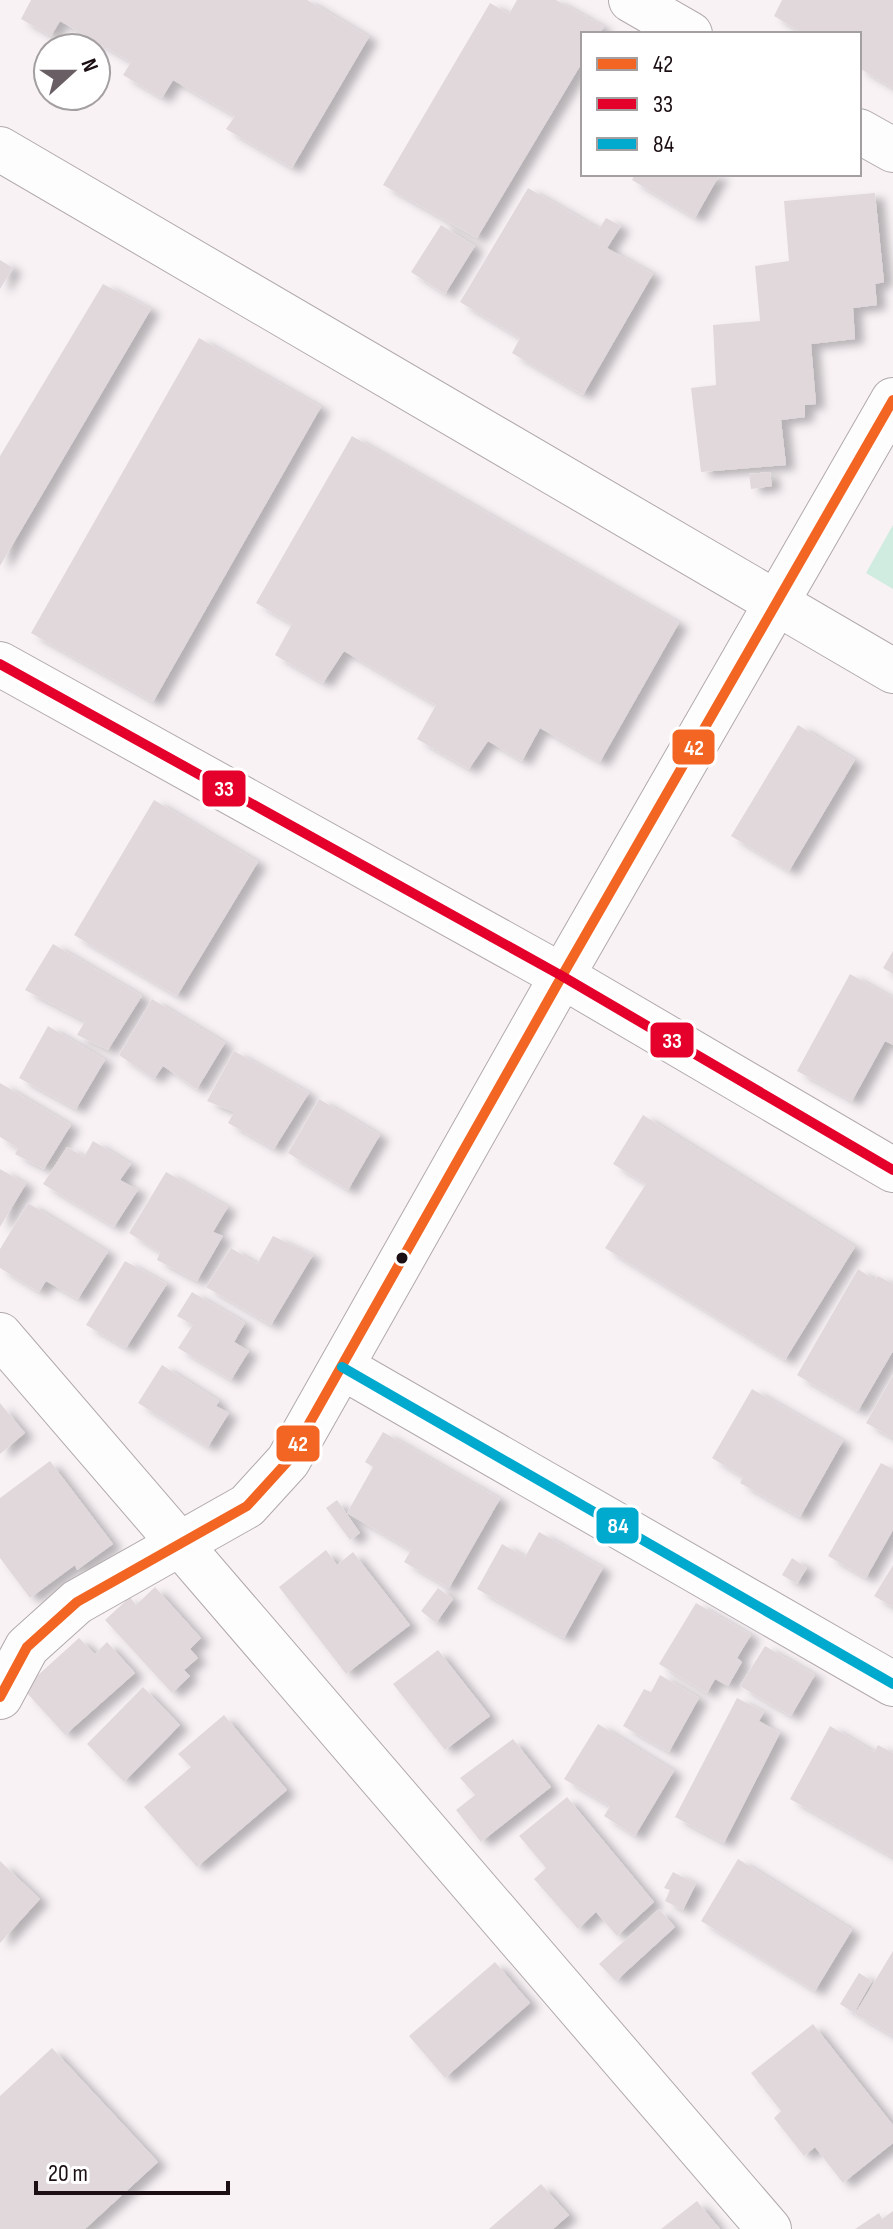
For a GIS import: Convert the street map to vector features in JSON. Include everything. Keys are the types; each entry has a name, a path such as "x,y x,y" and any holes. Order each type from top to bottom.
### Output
{"street":[{"path":"631,0 687,32"},
{"path":"861,132 893,150"},
{"path":"0,149 893,671"},
{"path":"0,1697 27,1647 77,1602 247,1506 288,1461 893,400"},
{"path":"0,664 562,976 893,1170"},
{"path":"0,1335 769,2229"},
{"path":"342,1367 893,1684"}],"green space":[{"path":"893,525 893,589 866,573"}],"building":[{"path":"31,0 307,0 369,37 292,168 226,129 235,116 173,80 162,98 123,75 131,62 112,51 112,32 79,32 60,21 53,32 44,32 21,19"},
{"path":"517,0 556,0 604,27 600,32 581,32 581,64 477,238 383,185 490,3 509,14"},
{"path":"782,0 893,0 893,88 861,69 861,32 801,32 774,16"},
{"path":"634,176 719,176 695,218 632,180"},
{"path":"528,188 599,229 606,218 621,226 607,248 653,274 583,395 512,353 520,338 460,302"},
{"path":"875,193 884,282 875,284 877,305 853,308 855,339 811,344 816,404 805,405 805,417 781,420 786,465 701,472 691,388 716,385 713,325 760,321 755,266 789,261 784,201"},
{"path":"441,225 475,246 445,294 411,272"},
{"path":"0,260 13,268 0,289"},
{"path":"103,284 151,309 0,566 0,456"},
{"path":"199,338 321,407 153,702 31,633"},
{"path":"352,436 679,623 600,762 540,728 522,761 488,741 469,769 417,739 436,705 344,651 323,683 275,655 292,624 256,603"},
{"path":"770,472 772,486 751,489 749,474"},
{"path":"798,725 855,760 789,871 731,836"},
{"path":"154,800 258,862 177,996 74,935"},
{"path":"53,944 142,996 108,1050 77,1035 85,1021 25,990"},
{"path":"893,951 893,974 883,968"},
{"path":"850,974 893,998 893,1045 885,1041 852,1101 797,1071"},
{"path":"152,999 225,1043 197,1089 163,1066 154,1079 119,1055"},
{"path":"48,1026 105,1060 76,1109 19,1078"},
{"path":"234,1051 309,1093 274,1149 228,1123 234,1112 207,1101"},
{"path":"0,1083 71,1125 44,1169 15,1154 18,1148 0,1137"},
{"path":"319,1099 380,1135 348,1190 288,1153"},
{"path":"643,1115 855,1247 785,1360 605,1248 646,1184 613,1164"},
{"path":"93,1141 131,1164 120,1180 138,1190 114,1227 43,1184 67,1147 84,1157"},
{"path":"0,1169 26,1184 0,1227"},
{"path":"166,1172 228,1207 213,1232 223,1236 197,1281 157,1260 160,1252 129,1233"},
{"path":"28,1203 108,1252 78,1299 46,1281 39,1292 0,1268 0,1249"},
{"path":"273,1236 313,1255 271,1325 206,1287 231,1248 257,1264"},
{"path":"125,1261 167,1284 126,1348 86,1325"},
{"path":"858,1269 875,1280 878,1276 893,1284 893,1351 858,1411 797,1375"},
{"path":"192,1292 245,1323 234,1342 249,1351 231,1380 178,1348 193,1325 177,1316"},
{"path":"162,1365 219,1401 216,1406 229,1413 208,1447 138,1403"},
{"path":"893,1375 893,1438 866,1423"},
{"path":"752,1389 843,1441 800,1517 740,1483 743,1477 712,1458"},
{"path":"0,1403 25,1433 0,1454"},
{"path":"383,1432 500,1499 449,1588 404,1562 411,1550 347,1513 373,1467 365,1462"},
{"path":"50,1461 113,1544 77,1570 75,1565 30,1598 0,1558 0,1498"},
{"path":"881,1463 893,1469 893,1530 866,1578 828,1556"},
{"path":"337,1500 360,1533 350,1540 326,1508"},
{"path":"539,1532 603,1568 564,1638 477,1589 502,1544 525,1557"},
{"path":"326,1550 337,1565 353,1552 410,1625 346,1674 279,1587"},
{"path":"792,1558 807,1568 797,1584 782,1575"},
{"path":"893,1565 893,1607 874,1596"},
{"path":"155,1587 201,1638 190,1649 198,1658 184,1670 190,1676 172,1693 105,1620 130,1597 136,1605"},
{"path":"438,1588 453,1599 436,1623 421,1611"},
{"path":"696,1603 751,1635 737,1658 742,1662 728,1686 715,1679 707,1693 659,1664"},
{"path":"79,1638 95,1654 107,1642 135,1673 65,1735 27,1693 30,1690 26,1686"},
{"path":"765,1646 815,1675 791,1716 740,1686"},
{"path":"438,1650 490,1716 445,1750 393,1684"},
{"path":"660,1675 699,1698 669,1752 623,1726 644,1689 651,1692"},
{"path":"143,1687 180,1725 124,1782 87,1744"},
{"path":"737,1698 764,1712 759,1721 780,1733 724,1843 675,1817"},
{"path":"224,1715 287,1790 197,1867 144,1807 191,1767 178,1754"},
{"path":"598,1724 674,1771 635,1836 604,1816 610,1806 564,1779"},
{"path":"830,1726 874,1752 878,1745 893,1753 893,1857 790,1799"},
{"path":"513,1739 551,1787 481,1842 456,1810 475,1795 460,1778"},
{"path":"567,1797 654,1902 617,1936 596,1912 578,1929 534,1879 546,1868 519,1836"},
{"path":"738,1859 852,1930 815,1991 701,1921"},
{"path":"0,1861 40,1899 0,1943"},
{"path":"673,1872 696,1884 683,1910 665,1901 670,1890 664,1888"},
{"path":"659,1909 675,1927 616,1981 599,1964"},
{"path":"893,1951 893,2036 855,2014"},
{"path":"495,1962 530,2003 445,2078 409,2036"},
{"path":"859,1973 872,1981 854,2013 840,2004"},
{"path":"813,2024 893,2125 893,2143 843,2183 815,2147 804,2156 774,2118 781,2111 751,2073"},
{"path":"52,2048 158,2162 85,2229 0,2229 0,2096"},
{"path":"541,2184 569,2215 553,2229 489,2229"},
{"path":"697,2201 720,2229 661,2229"},
{"path":"893,2211 893,2229 855,2229 879,2213 882,2219"}],"transit line":[{"name":"42","path":"0,1697 27,1647 77,1602 247,1506 288,1461 893,400"},
{"name":"33","path":"0,664 562,976 893,1170"},
{"name":"84","path":"342,1367 893,1684"}]}
